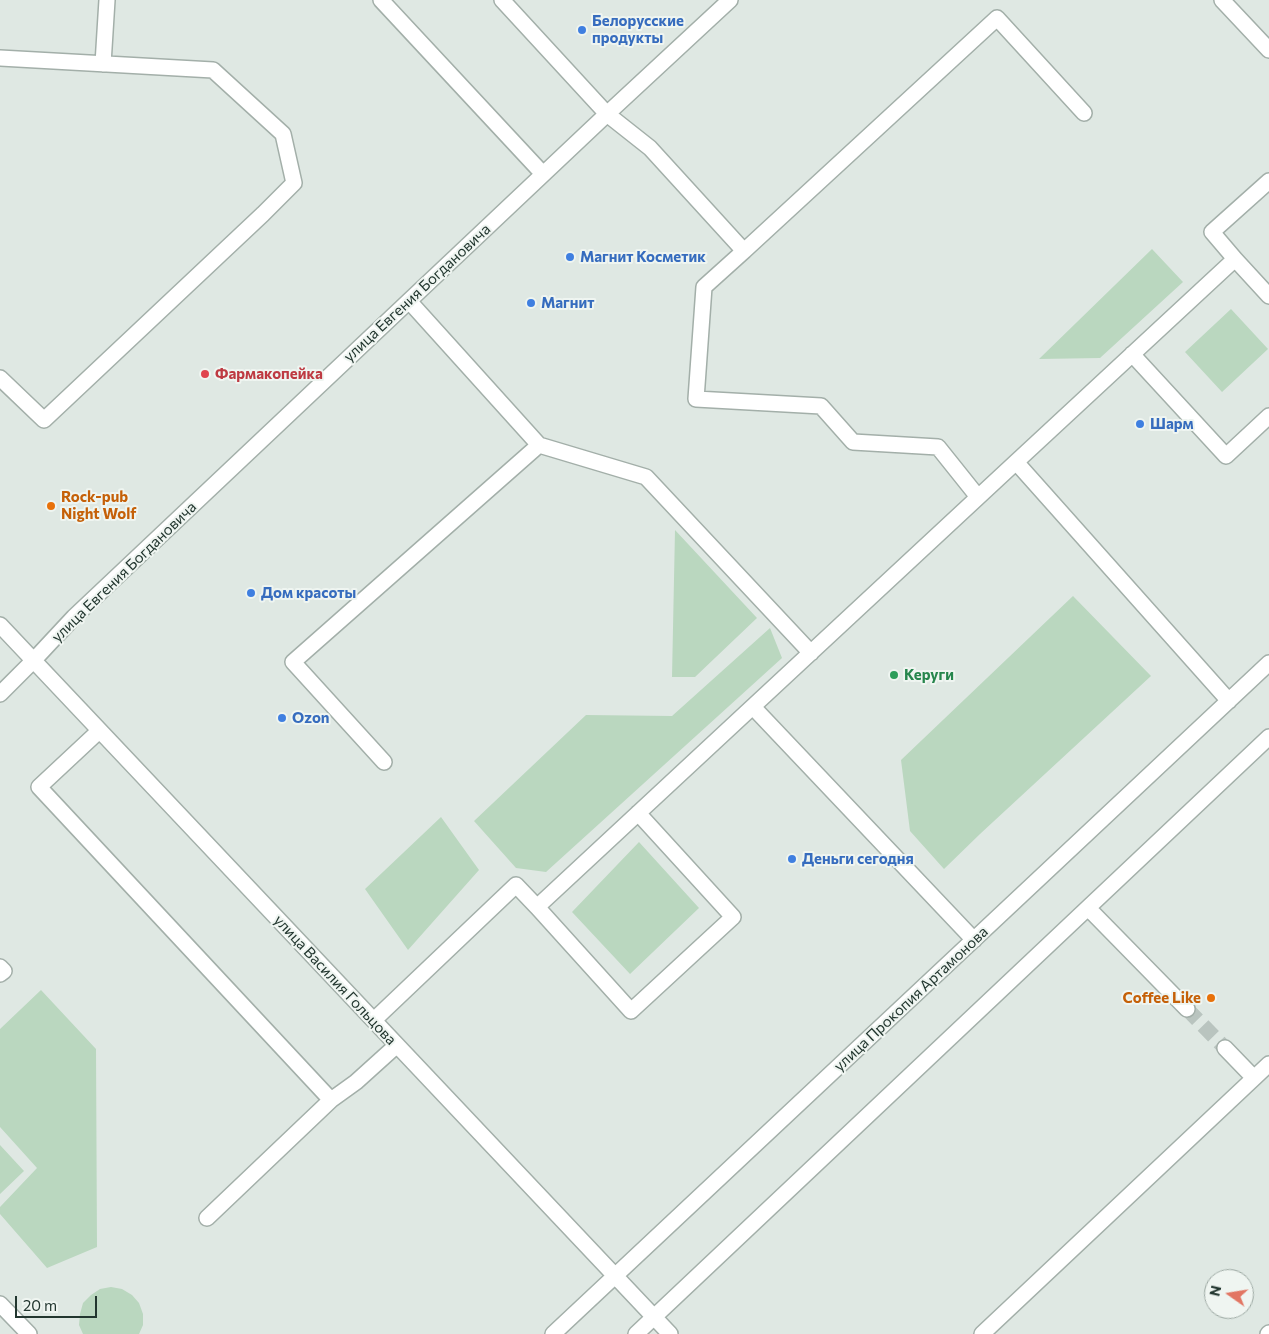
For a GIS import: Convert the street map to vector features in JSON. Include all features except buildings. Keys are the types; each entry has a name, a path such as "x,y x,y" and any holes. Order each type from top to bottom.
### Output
{"street":[{"path":"103,64 107,0"},
{"path":"381,0 542,174"},
{"path":"502,0 607,114 650,148 744,251"},
{"name":"улица Евгения Богдановича","path":"0,694 34,661 74,617 542,174 730,0"},
{"path":"1222,0 1269,50"},
{"path":"978,497 938,447 853,442 821,406 696,399 704,287 997,18 1084,114"},
{"path":"0,58 212,70 283,134 294,183 44,420 0,378"},
{"path":"1269,181 1212,232 1269,296"},
{"path":"537,907 1235,258"},
{"path":"409,300 538,445 646,476 811,653"},
{"path":"1132,354 1226,456 1269,416"},
{"path":"384,762 293,662 538,445"},
{"path":"1016,462 1229,701"},
{"name":"улица Василия Гольцова","path":"0,625 670,1334"},
{"name":"улица Прокопия Артамонова","path":"552,1334 1269,663"},
{"path":"753,707 974,940"},
{"path":"99,731 38,787 331,1100"},
{"path":"636,1334 1269,737"},
{"path":"374,1020 516,885 631,1011 733,918 638,813"},
{"path":"1088,908 1188,1009"},
{"path":"0,967 4,971 0,974"},
{"path":"207,1218 331,1100 356,1082 397,1045"},
{"path":"1225,1048 1254,1078"},
{"path":"982,1334 1269,1064"},
{"path":"0,1304 29,1334"}],"green space":[{"path":"1152,249 1183,282 1100,358 1039,359"},
{"path":"1231,309 1268,349 1222,392 1185,352"},
{"path":"675,530 757,618 695,677 672,677"},
{"path":"1073,596 1151,676 944,869 910,831 901,760"},
{"path":"770,628 782,658 546,872 516,868 474,821 586,715 672,716"},
{"path":"441,817 479,870 408,950 365,889"},
{"path":"639,842 699,908 630,974 572,912"},
{"path":"41,990 96,1049 97,1247 47,1268 0,1214 0,1207 37,1168 0,1127 0,1029"},
{"path":"0,1145 24,1171 0,1194"},
{"path":"111,1287 122,1289 132,1295 139,1303 143,1314 143,1325 139,1334 83,1334 79,1325 83,1303 100,1289"}],"tunnel":[{"path":"1187,1009 1225,1048"}],"place":[{"name":"Белорусские продукты","path":"582,30"},
{"name":"Магнит Косметик","path":"570,257"},
{"name":"Магнит","path":"531,303"},
{"name":"Фармакопейка","path":"205,374"},
{"name":"Шарм","path":"1140,424"},
{"name":"Rock-pub Night Wolf","path":"51,506"},
{"name":"Дом красоты","path":"251,593"},
{"name":"Керуги","path":"894,675"},
{"name":"Ozon","path":"282,718"},
{"name":"Деньги сегодня","path":"792,859"},
{"name":"Coffee Like","path":"1211,998"}]}
